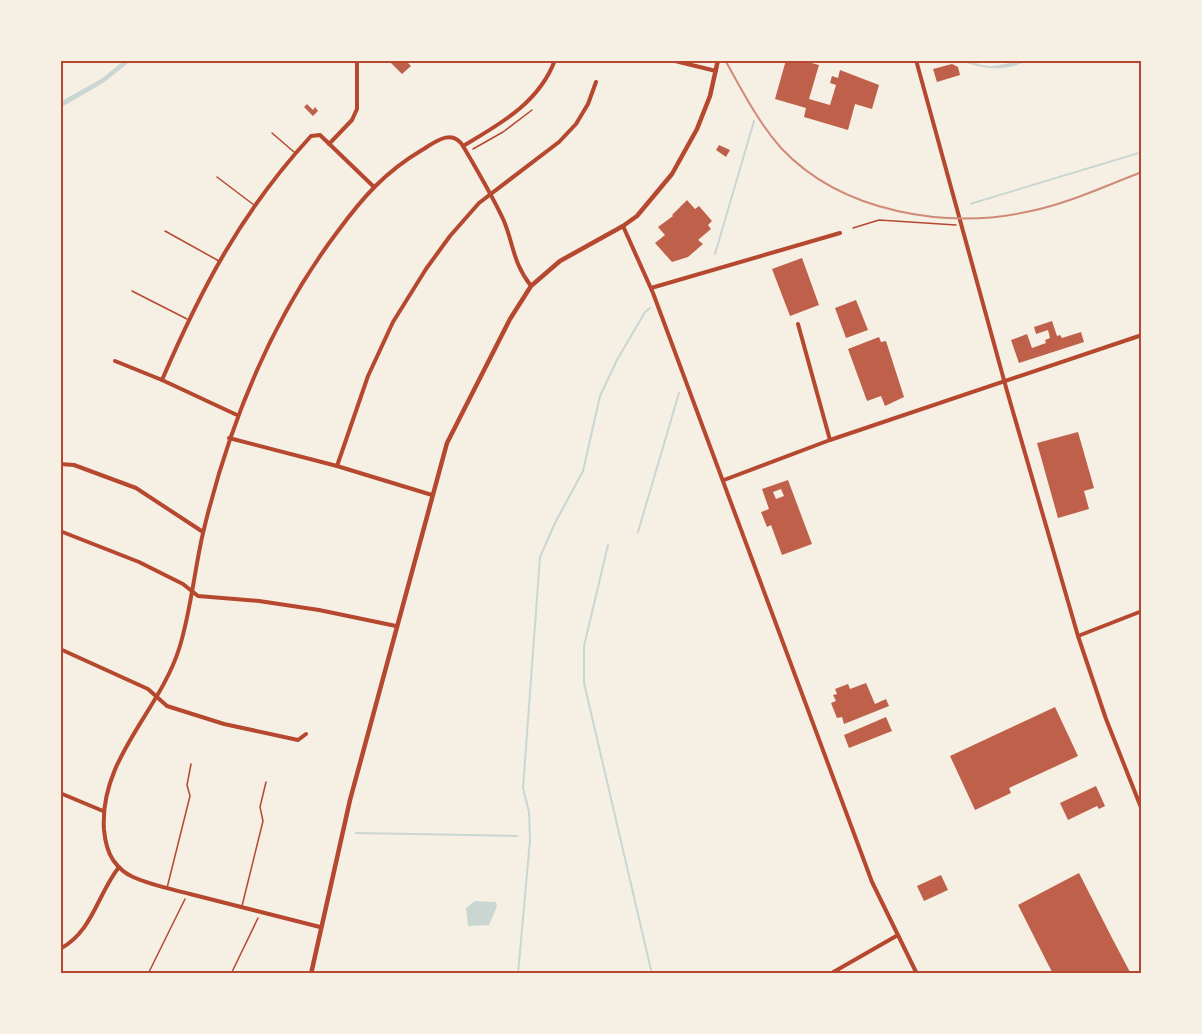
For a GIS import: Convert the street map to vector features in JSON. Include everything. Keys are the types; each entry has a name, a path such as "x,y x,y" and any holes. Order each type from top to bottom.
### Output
{"street":[{"path":"329,144 348,125 357,109 357,60"},
{"path":"463,146 503,122 521,108 544,80 555,60"},
{"path":"670,60 716,72"},
{"path":"311,974 350,800 447,444 510,319 531,286 560,261 623,226 652,200 672,174 697,129 710,96 718,60"},
{"path":"917,60 1078,636 1112,734 1142,810"},
{"path":"337,466 368,376 406,297 450,236 479,203 559,142 572,129 584,112 596,82"},
{"path":"162,380 188,320 219,261 254,205 312,136 320,135 373,186"},
{"path":"320,927 136,879 119,867 107,849 103,811 119,757 157,697 178,652 189,615 203,532 230,438 237,415 274,330 319,255 373,186 399,164 443,138 452,136 460,141 508,232 519,270 531,286"},
{"path":"623,226 651,288 724,480 872,882 917,974"},
{"path":"651,288 840,233"},
{"path":"798,324 830,440"},
{"path":"724,480 830,440 1142,335"},
{"path":"115,361 237,415"},
{"path":"230,438 337,466 432,495"},
{"path":"60,464 74,465 136,488 203,532"},
{"path":"60,531 139,562 183,584 198,596 258,601 319,610 396,626"},
{"path":"1078,636 1142,611"},
{"path":"60,649 148,689 166,706 224,724 291,739 298,740 306,734"},
{"path":"60,793 103,811"},
{"path":"60,949 76,938 88,925 119,867"},
{"path":"830,974 898,935"}],"lane":[{"path":"272,132 295,154"},
{"path":"217,177 254,205"},
{"path":"165,231 219,261"},
{"path":"132,291 188,320"},
{"path":"167,888 190,796 187,785 191,764"},
{"path":"242,907 263,821 260,807 266,782"}],"path":[{"path":"467,152 503,132 532,110"},
{"path":"853,228 879,220 962,225"},
{"path":"148,974 188,893"},
{"path":"231,974 261,912"}],"shaded area":[{"path":"125,60 132,60 103,83 60,108 60,102 101,79"},
{"path":"960,60 989,66 1029,60 1003,68 985,68"},
{"path":"1142,151 1142,153 970,205 970,203"},
{"path":"475,901 496,902 497,906 489,925 468,926 466,908"}],"building":[{"path":"390,60 405,60 411,66 402,74"},
{"path":"786,60 800,60 819,65 809,99 830,105 836,85 830,83 832,76 838,78 840,70 879,85 872,109 855,104 848,130 804,117 806,108 775,99"},
{"path":"952,64 958,67 960,75 937,82 933,69"},
{"path":"307,104 313,110 315,107 318,111 313,116 304,107"},
{"path":"719,145 730,150 726,157 716,150"},
{"path":"687,200 695,209 699,206 712,221 708,225 711,229 698,240 703,244 688,257 672,262 655,243 665,235 658,227 673,216"},
{"path":"802,258 819,305 790,316 772,269"},
{"path":"856,300 868,330 846,338 835,308"},
{"path":"1052,321 1057,336 1060,335 1062,338 1081,332 1084,342 1019,363 1011,340 1027,334 1032,348 1046,343 1045,340 1050,338 1048,330 1036,334 1034,327"},
{"path":"879,337 881,342 886,341 904,397 885,406 881,396 867,401 848,349"},
{"path":"1078,432 1094,488 1084,491 1089,509 1058,518 1037,443"},
{"path":"788,480 812,544 782,555 771,525 767,527 761,512 769,509 762,489","holes":["781,489 784,496 776,499 773,492"]},
{"path":"866,683 875,704 886,699 889,706 844,724 842,717 837,718 831,703 836,701 833,695 837,694 835,689 848,684 850,689"},
{"path":"1055,707 1078,756 1009,788 1011,793 975,810 950,756"},
{"path":"886,717 892,731 849,748 844,735"},
{"path":"1096,786 1105,806 1099,809 1097,806 1068,820 1060,803"},
{"path":"1079,873 1131,974 1053,974 1018,905"},
{"path":"941,875 948,890 924,901 917,886"}],"waterway":[{"path":"715,254 754,121"},
{"path":"518,974 530,840 529,812 523,788 540,557 583,471 600,396 617,360 645,312 650,308"},
{"path":"638,532 679,393"},
{"path":"608,545 584,646 584,683 652,974"},
{"path":"356,833 517,836"}],"railway":[{"path":"725,60 765,128 781,148 806,170 834,188 865,202 897,211 931,217 965,218 1031,211 1059,204 1142,172"}]}
